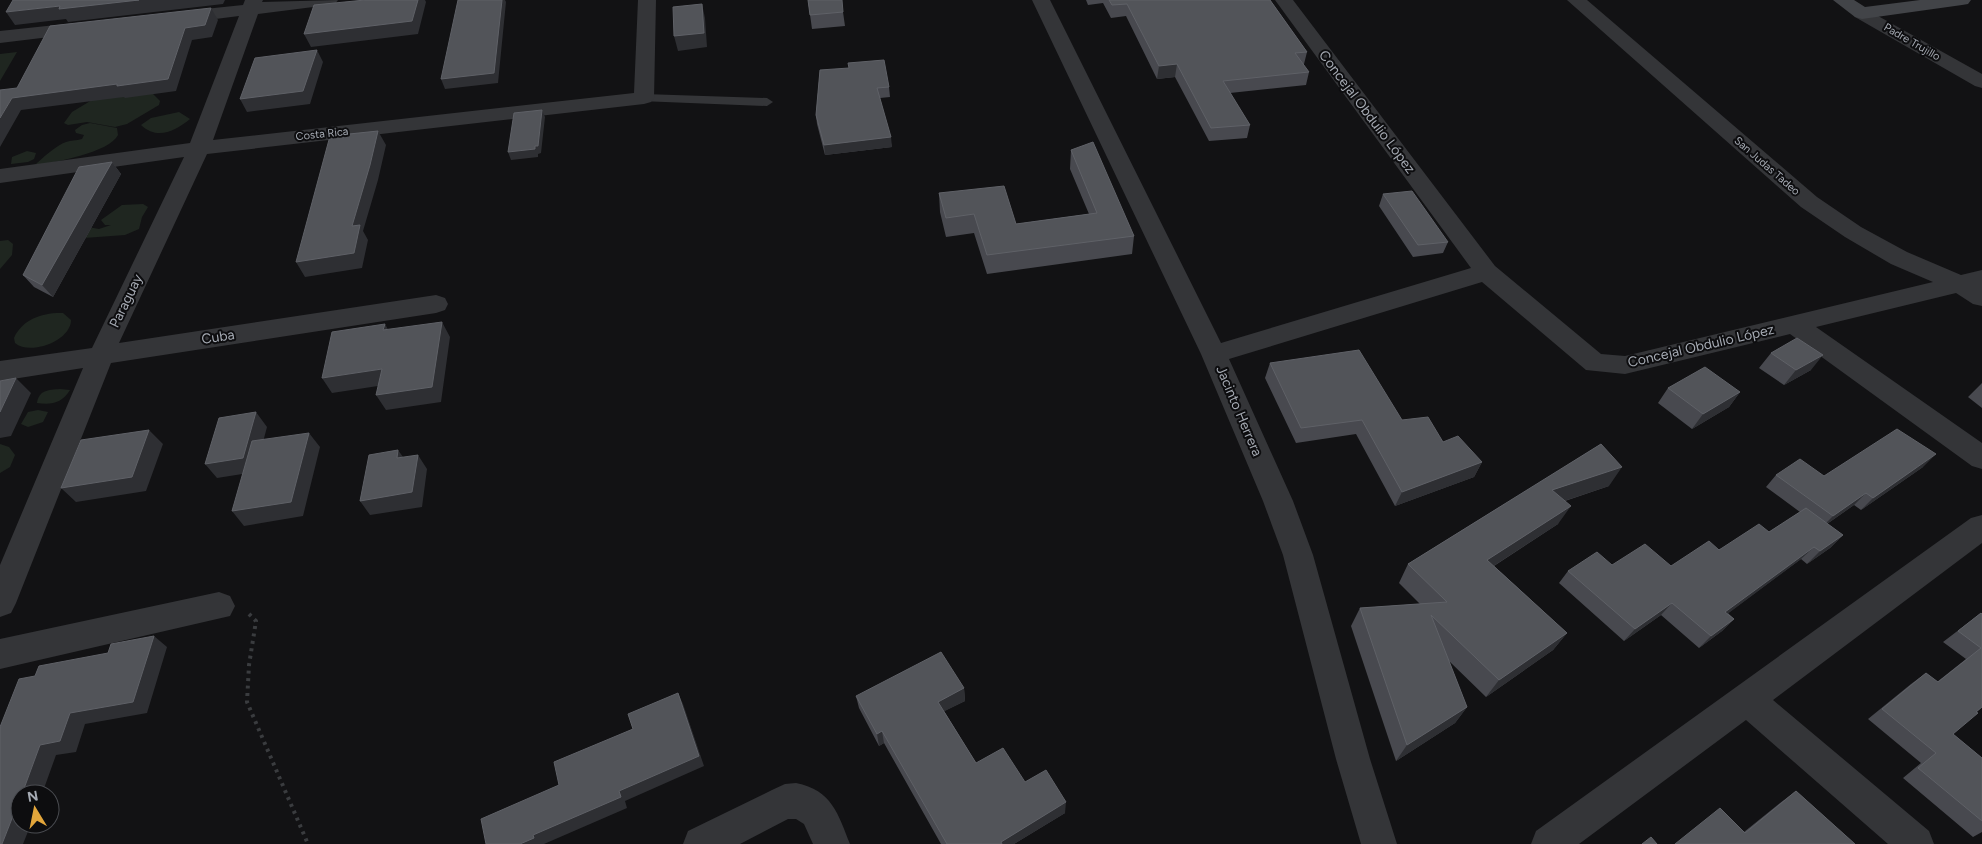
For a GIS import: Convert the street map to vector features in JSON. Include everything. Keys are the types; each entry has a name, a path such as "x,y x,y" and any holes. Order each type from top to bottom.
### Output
{"street":[{"path":"154,20 252,5 329,0"},
{"path":"644,98 647,0"},
{"name":"Jacinto Herrera","path":"1042,0 1214,354 1278,501 1298,555 1353,759 1379,844"},
{"name":"Concejal Obdulio López","path":"1284,0 1486,272 1594,364 1625,365 1971,281"},
{"name":"San Judas Tadeo","path":"1576,0 1809,202 1853,232 1899,258 1971,281 1982,298"},
{"name":"Padre Trujillo","path":"1842,0 1982,82"},
{"path":"1862,13 1962,0"},
{"name":"Paraguay","path":"0,602 101,355 199,148 252,5"},
{"path":"0,37 106,26"},
{"name":"Costa Rica","path":"0,176 199,148 644,98"},
{"path":"1214,354 1486,272"},
{"name":"Cuba","path":"0,371 436,304"},
{"path":"1794,324 1982,458"},
{"path":"1549,844 1982,527"},
{"path":"0,654 219,606"},
{"path":"1747,699 1916,844"},
{"path":"701,844 785,802 793,800 807,802 814,806 832,844"}],"lane":[{"path":"644,98 767,102"}],"path":[{"path":"219,606 247,612 256,621 249,664 247,702 308,844"}],"shaded area":[{"path":"17,52 0,81 0,54"},
{"path":"152,93 160,101 159,105 127,124 115,127 87,122 68,125 64,123 72,112 92,100"},
{"path":"179,112 190,119 172,131 153,132 141,125 151,118"},
{"path":"90,123 117,128 118,135 113,141 93,152 34,166 62,144 82,139 84,135 76,133 75,130 82,125"},
{"path":"27,151 36,153 34,159 28,162 11,164 12,157"},
{"path":"143,204 148,207 142,217 139,229 125,235 84,238 88,227 99,229 111,225 105,225 101,220 122,205"},
{"path":"8,240 13,244 12,255 0,269 0,241"},
{"path":"63,313 71,320 69,328 57,340 39,347 30,348 22,347 15,343 14,338 18,331 28,321 41,315"},
{"path":"48,390 70,390 64,398 56,402 47,404 37,403 42,393"},
{"path":"38,410 48,412 43,422 28,427 21,424 28,412"},
{"path":"0,444 9,447 15,455 10,467 0,473"}],"building":[{"path":"13,0 139,0 59,9 60,6 6,12"},
{"path":"365,0 418,0 412,21 304,34 314,5"},
{"path":"458,0 502,0 494,73 441,79"},
{"path":"808,0 842,0 843,12 810,15"},
{"path":"1109,0 1270,0 1307,52 1295,53 1309,72 1223,81 1250,125 1211,128 1177,64 1159,66 1127,4 1112,5"},
{"path":"702,4 704,33 674,36 673,7"},
{"path":"211,8 205,25 185,28 168,79 12,98 0,118 0,90 17,88 50,26"},
{"path":"317,50 303,91 240,99 255,58"},
{"path":"884,60 889,87 877,88 891,137 824,145 816,115 820,70 849,68 848,63"},
{"path":"542,110 538,146 535,146 535,149 508,152 514,113"},
{"path":"378,131 352,226 360,225 354,253 296,262 330,136"},
{"path":"1093,142 1134,236 987,255 974,214 946,218 939,193 1004,186 1016,224 1097,213 1071,150"},
{"path":"112,162 42,285 23,275 79,167"},
{"path":"1412,191 1448,242 1418,245 1383,194"},
{"path":"442,322 432,387 376,395 382,369 322,378 332,332 385,324 383,330"},
{"path":"1797,338 1823,355 1796,370 1771,353"},
{"path":"1359,350 1402,420 1428,417 1443,442 1458,436 1482,462 1402,492 1362,420 1301,428 1270,363"},
{"path":"1705,367 1740,392 1703,414 1668,388"},
{"path":"16,378 0,412 0,381"},
{"path":"256,412 243,458 205,464 219,418"},
{"path":"1897,429 1936,454 1873,498 1866,493 1833,516 1776,475 1800,459 1824,476"},
{"path":"149,430 132,477 61,488 81,440"},
{"path":"309,433 291,502 232,511 252,441"},
{"path":"1601,444 1622,467 1552,490 1571,506 1487,560 1567,633 1499,680 1431,615 1467,707 1407,745 1360,608 1447,602 1408,564"},
{"path":"398,450 397,458 418,455 412,492 360,501 369,455"},
{"path":"1806,508 1843,535 1820,551 1814,547 1725,612 1734,619 1711,636 1672,603 1635,629 1568,571 1597,552 1612,565 1645,544 1671,566 1709,541 1719,550 1759,524 1769,532"},
{"path":"1981,613 1982,707 1976,712 1978,713 1953,734 1982,758 1982,821 1918,768 1936,753 1882,709 1926,673 1938,682 1981,648 1958,631"},
{"path":"154,636 133,702 70,713 60,741 40,745 26,784 10,784 10,824 2,844 0,844 0,727 19,679 35,676 39,666 108,653 111,644"},
{"path":"941,652 964,688 938,702 976,763 1003,748 1025,782 1046,770 1066,802 1001,842 1002,844 947,844 882,731 877,734 856,696"},
{"path":"678,693 699,756 619,791 621,797 533,835 534,838 520,844 486,844 481,819 559,785 554,762 633,729 628,714"},
{"path":"1796,791 1855,844 1675,844 1720,808 1745,833"},
{"path":"1651,837 1657,844 1642,844"}]}
